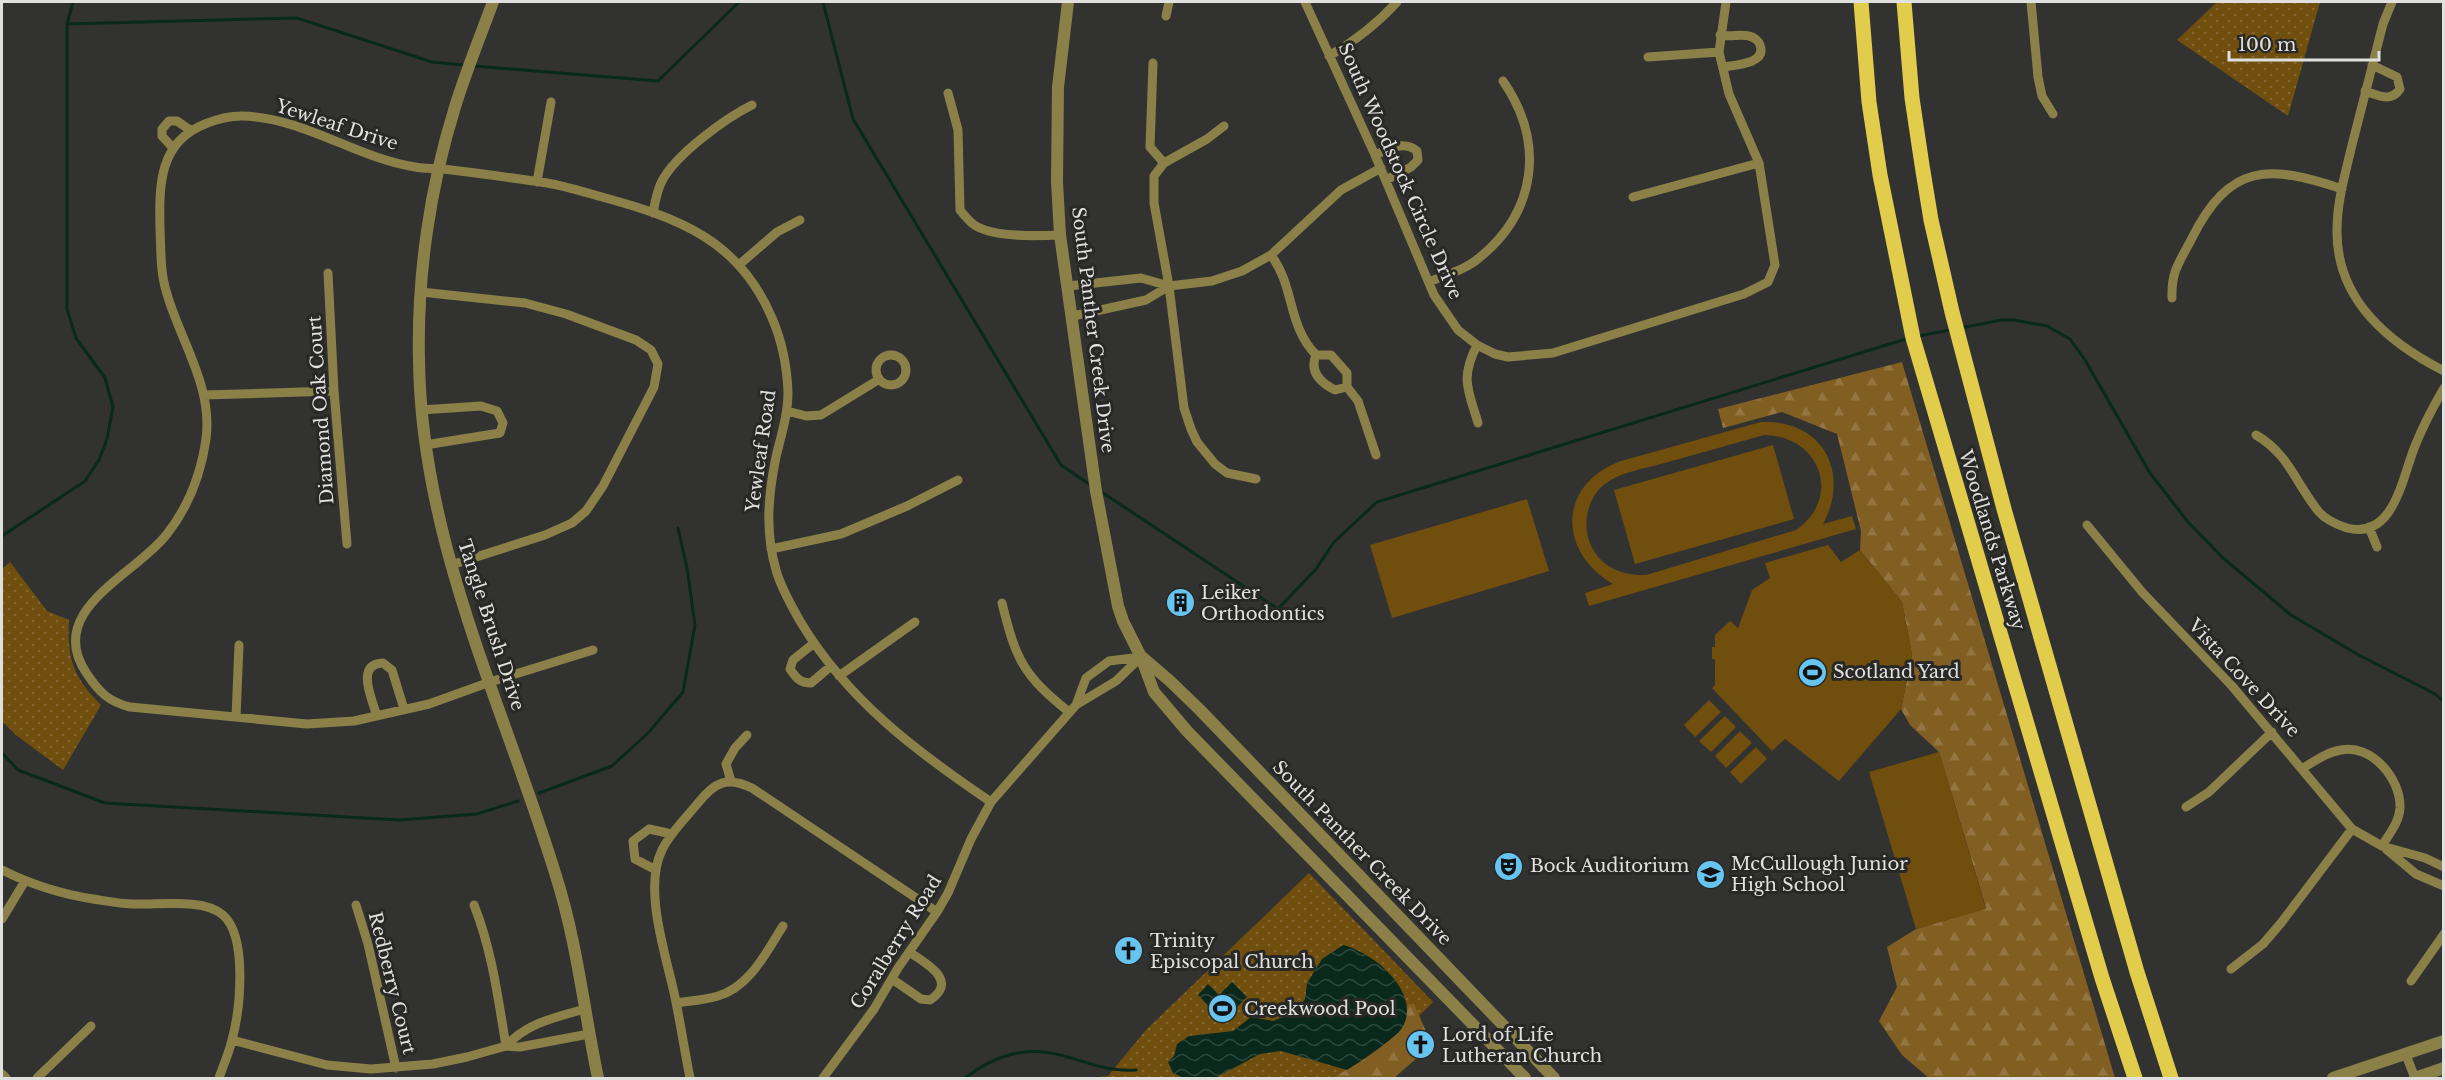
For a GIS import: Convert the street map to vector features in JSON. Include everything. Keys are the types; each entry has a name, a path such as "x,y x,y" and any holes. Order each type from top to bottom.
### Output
{"main road":[{"name":"Woodlands Parkway","path":"1861,2 1869,102 1880,175 1919,359 2099,968 2135,1078"},
{"name":"Woodlands Parkway","path":"1904,2 1912,98 1922,165 1931,220 1952,312 2004,509 2137,972 2171,1078"}],"street":[{"name":"Tangle Brush Drive","path":"493,2 468,67 439,168 421,292 418,360 421,410 435,507 463,609 490,682 562,897 598,1078"},
{"name":"South Panther Creek Drive","path":"1068,2 1058,87 1057,182 1060,235 1095,485 1118,606 1154,692 1187,731 1525,1078"},
{"path":"1166,16 1169,2"},
{"name":"South Woodstock Circle Drive","path":"1305,2 1381,168 1429,282 1450,320 1477,345 1494,354 1508,357 1553,353 1744,294 1768,282 1775,265 1759,163"},
{"path":"1329,56 1351,44 1382,19 1397,2"},
{"path":"1633,197 1759,163 1729,94 1719,52 1726,2"},
{"path":"2031,2 2038,77 2042,96 2054,114"},
{"path":"2392,2 2383,24 2365,91 2342,189 2337,230 2338,250 2347,284 2364,312 2390,337 2426,362 2444,371"},
{"path":"1720,35 1748,36 1755,39 1761,46 1761,54 1755,61 1724,67"},
{"path":"1648,57 1719,52"},
{"path":"1153,63 1150,147 1164,163"},
{"path":"2365,91 2388,98 2400,89 2397,77 2372,65"},
{"path":"1429,282 1479,259 1514,219 1525,196 1530,170 1529,142 1516,99 1503,81"},
{"path":"948,93 958,130 960,210 975,226 991,231 1034,236 1060,235"},
{"path":"537,182 551,102"},
{"path":"653,213 663,180 672,168 730,116 752,105"},
{"name":"Yewleaf Drive","path":"236,717 124,705 108,699 99,692 82,666 76,645 77,626 95,598 151,552 180,517 202,464 207,423 204,395 165,290 162,267 161,180 165,165 173,148 190,130 222,118 241,116 273,120 397,163 414,167 439,168"},
{"path":"173,148 162,136 162,129 165,125 169,121 177,121 190,130"},
{"path":"1224,126 1207,139 1164,163 1154,176 1154,203 1169,286 1184,408 1194,436 1205,454 1227,473 1257,479"},
{"path":"1375,155 1402,144 1410,145 1417,151 1418,160 1411,167 1386,180"},
{"name":"Yewleaf Road","path":"439,168 551,183 653,213 709,239 740,264 757,288 775,326 786,367 787,411 767,513 771,549 783,589 814,643 865,705 900,737 991,802"},
{"path":"1072,316 1146,300 1169,286 1212,280 1242,271 1271,255 1341,190 1381,168"},
{"path":"2172,298 2171,278 2186,249 2209,208 2230,186 2257,174 2273,172 2318,181 2342,189"},
{"path":"740,264 777,232 800,220"},
{"path":"1271,255 1279,266 1287,286 1295,325 1300,336 1316,355 1314,369 1317,377 1335,390 1347,387"},
{"name":"Diamond Oak Court","path":"328,273 334,391 347,544"},
{"path":"1068,286 1141,278 1169,286"},
{"path":"421,292 525,303 566,314 636,340 651,350 658,364 654,387 603,486 586,512 572,523 545,535 451,566"},
{"path":"1477,345 1466,372 1467,386 1478,423"},
{"path":"1316,355 1330,355 1341,364 1347,373 1347,387 1358,401 1376,455"},
{"path":"787,411 806,416 821,415 878,380"},
{"path":"2256,435 2276,448 2321,514 2340,526 2358,531 2378,525 2392,508 2423,428 2444,388"},
{"path":"204,395 334,391"},
{"path":"421,410 481,406 497,411 503,423 500,433 425,445"},
{"path":"771,549 841,534 907,506 958,480"},
{"name":"Vista Cove Drive","path":"2087,525 2142,592 2232,686 2352,829 2382,846 2416,874 2444,886"},
{"path":"2369,527 2377,547"},
{"path":"1002,603 1009,634 1022,667 1041,689 1069,712"},
{"path":"839,676 915,622"},
{"path":"814,643 793,660 790,669 796,678 803,683 811,683 831,666"},
{"path":"239,645 236,717 322,724 354,721 429,704 490,682 593,650"},
{"name":"South Panther Creek Drive","path":"1141,657 1200,710 1554,1078"},
{"name":"Coralberry Road","path":"1076,705 1086,678 1108,661 1141,657"},
{"name":"Coralberry Road","path":"823,1078 874,1008 937,912 991,802 1076,705 1116,681 1141,657"},
{"path":"377,716 366,676 370,667 376,663 383,663 392,670 404,709"},
{"path":"2186,807 2209,792 2272,732"},
{"path":"731,781 726,764 735,748 747,735"},
{"path":"2303,768 2326,754 2342,750 2356,750 2368,754 2378,762 2395,783 2400,807 2397,821 2382,846"},
{"path":"690,1078 654,892 661,851 705,794 715,786 737,781 752,788 937,912"},
{"path":"656,870 636,859 633,841 649,829 672,834"},
{"path":"2231,969 2263,944 2281,924 2352,829"},
{"name":"Vista Cove Drive","path":"2382,846 2425,858 2444,867"},
{"path":"2,870 52,890 92,899 131,904 193,905 208,907 222,914 233,932 239,959 237,1013 232,1040 219,1078"},
{"path":"2,920 25,881"},
{"name":"Redberry Court","path":"356,905 368,944 396,1068"},
{"path":"474,905 483,928 506,1046"},
{"path":"676,1003 719,996 740,986 749,977 783,926"},
{"path":"2411,981 2444,934"},
{"path":"892,979 921,999 930,1000 937,996 941,986 940,977 931,966 909,952"},
{"path":"506,1046 519,1032 546,1020 585,1009"},
{"path":"38,1078 91,1026"},
{"path":"232,1040 327,1065 371,1069 396,1068 456,1059 506,1046 520,1047 589,1034"},
{"path":"2333,1078 2444,1041"},
{"path":"2406,1055 2415,1078 2444,1068"},
{"path":"2,1074 6,1078"}],"shaded area":[{"path":"2217,2 2320,2 2288,116 2177,40"},
{"path":"1761,422 1782,423 1800,429 1815,439 1825,452 1832,468 1834,486 1831,505 1823,524 1852,516 1856,529 1589,606 1585,593 1613,584 1595,570 1582,554 1574,537 1572,519 1576,501 1585,485 1600,472 1621,461","holes":["1764,435 1783,438 1799,446 1811,457 1819,470 1821,486 1819,501 1810,516 1796,530 1646,575 1624,573 1610,567 1594,551 1587,534 1589,507 1598,490 1611,480 1632,471"]},
{"path":"1773,445 1794,519 1635,564 1614,490"},
{"path":"1527,499 1549,571 1392,618 1370,545"},
{"name":"Scotland Yard","path":"1828,545 1841,562 1860,550 1902,602 1912,655 1901,709 1839,781 1785,739 1772,751 1712,688 1715,685 1715,659 1712,659 1712,647 1715,647 1715,635 1730,621 1738,628 1752,590 1770,578 1765,563"},
{"path":"10,562 47,611 69,620 69,646 74,667 84,685 101,705 63,770 16,735 2,721 2,569"},
{"path":"1709,700 1721,712 1695,737 1684,725"},
{"path":"1725,716 1736,727 1711,752 1699,741"},
{"path":"1740,731 1752,743 1726,768 1715,756"},
{"path":"1756,747 1767,759 1741,784 1730,772"},
{"path":"1939,752 1986,909 1916,929 1869,772"},
{"path":"1309,873 1433,1002 1357,1078 1088,1078 1108,1076 1146,1030"}],"green space":[{"path":"1902,362 2115,1078 1929,1078 1902,1055 1879,1021 1897,987 1887,947 1916,929 1986,908 1939,752 1910,725 1901,709 1912,655 1902,602 1860,550 1861,531 1837,434 1782,412 1723,428 1718,409"},
{"path":"1408,1004 1414,1004 1432,1045 1394,1078 1333,1078 1369,1056 1401,1028"}],"water":[{"path":"1343,945 1368,956 1380,965 1392,976 1406,1001 1407,1015 1402,1028 1385,1044 1347,1070 1281,1051 1260,1054 1215,1078 1184,1078 1173,1073 1168,1062 1174,1056 1177,1044 1189,1036 1233,1031 1251,1017 1273,1021 1294,1013 1305,999 1307,983 1322,959"},
{"name":"Creekwood Pool","path":"1232,982 1247,997 1223,1021 1198,995 1208,984 1219,995"}],"waterway":[{"path":"2,536 85,481 99,460 107,439 113,407 105,378 76,338 67,309 67,24 73,2"},
{"path":"474,66 658,81 739,2"},
{"path":"823,2 853,119 1061,465 1092,486"},
{"path":"67,24 297,18 432,62 464,65"},
{"path":"1960,328 2001,320 2014,320 2047,326 2070,339 2085,360 2150,473 2188,522 2223,558 2291,615 2357,654 2435,694 2444,702"},
{"path":"1919,336 1950,330"},
{"path":"1100,491 1278,609 1316,569 1334,542 1377,502 1909,338"},
{"path":"539,793 612,766 648,733 683,692 695,625 687,568 678,528"},
{"path":"2,753 18,770 105,803 399,820 477,814 518,801"},
{"path":"965,1078 999,1058 1024,1052 1050,1053 1108,1068 1136,1070"}],"place":[{"name":"Leiker Orthodontics","path":"1180,603"},
{"name":"Scotland Yard","path":"1812,672"},
{"name":"Bock Auditorium","path":"1509,866"},
{"name":"McCullough Junior High School","path":"1710,874"},
{"name":"Trinity Episcopal Church","path":"1129,951"},
{"name":"Creekwood Pool","path":"1223,1009"},
{"name":"Lord of Life Lutheran Church","path":"1421,1045"}]}
